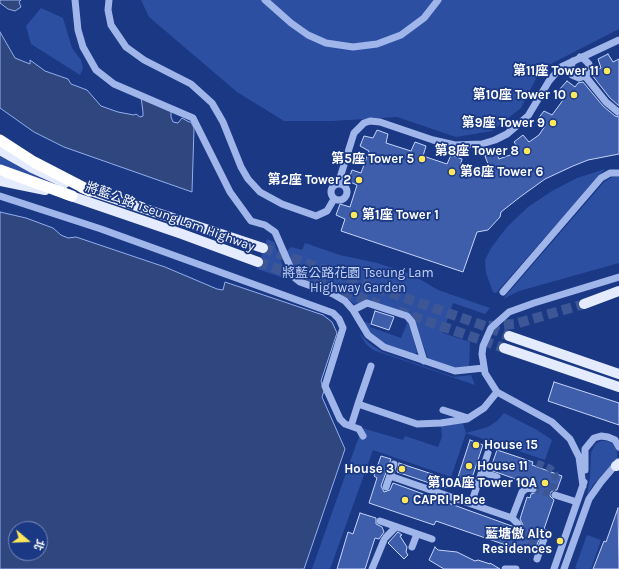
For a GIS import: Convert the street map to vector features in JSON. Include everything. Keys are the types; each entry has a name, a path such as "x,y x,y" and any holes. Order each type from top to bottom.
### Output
{"highway":[{"path":"0,140 34,162 90,191"},
{"path":"0,170 72,196"}],"main road":[{"name":"將藍公路 Tseung Lam Highway","path":"0,150 48,176 263,248"},
{"name":"將藍公路 Tseung Lam Highway","path":"0,181 72,196 258,262"},
{"path":"584,304 619,291"},
{"path":"509,336 619,374"},
{"path":"504,348 619,387"}],"street":[{"path":"75,0 78,30 83,47 96,70 114,84 193,118 230,192 248,218 257,223 269,226 275,232 295,278 304,284 338,296 348,304 353,310 363,329 378,344 455,371 484,368"},
{"path":"109,0 108,10 111,25 116,35 126,47 144,60 196,87 212,103 223,122 241,167 256,188 275,201 316,216 322,215 329,210 334,199"},
{"path":"265,0 291,23 308,35 326,43 353,47 377,44 402,35 424,18 438,0"},
{"path":"334,199 331,195 331,190 338,184 354,133 364,123 370,121 380,122 455,146 482,144 507,134 518,126 536,104 554,74 561,67 577,58 619,40"},
{"path":"577,58 584,59 589,64 589,70 585,76 579,78 570,72 570,65 577,58"},
{"path":"585,76 603,99 618,112"},
{"path":"503,292 601,178 610,173 619,173"},
{"path":"334,199 342,200 350,195 345,187 338,184"},
{"path":"0,196 101,229 333,313 339,319 343,328 325,386 340,419 359,429 363,436"},
{"path":"583,486 579,457 566,435 547,418 497,392 488,380 482,354 487,335 494,324 509,312 534,302 619,277"},
{"path":"353,310 368,303 407,316 412,322 424,361"},
{"path":"351,426 371,366"},
{"path":"358,404 417,424 441,423 468,418 480,412 497,392"},
{"path":"443,410 468,418"},
{"path":"554,569 583,486 585,449 591,441 597,437 608,437 615,440 619,447"},
{"path":"471,504 488,453"},
{"path":"386,487 394,464"},
{"path":"564,569 589,499 601,482 618,464"},
{"path":"482,472 496,477"},
{"path":"390,476 512,518 518,524"},
{"path":"512,518 522,492 527,488 533,489"},
{"path":"555,495 577,502"},
{"path":"380,521 432,539"},
{"path":"372,569 385,538 396,527"},
{"path":"537,559 540,545 546,533"},
{"path":"412,547 417,534"},
{"path":"505,569 516,569"}],"green space":[{"path":"141,0 619,0 619,29 541,69 521,108 492,131 456,137 397,117 332,121 284,121 237,92 149,17"},
{"path":"41,8 63,18 72,48 81,60 83,68 80,75 31,44 26,26"},
{"path":"0,153 11,161 47,180 0,166"},
{"path":"605,169 496,293 493,292 486,273 485,260 491,248 507,227 528,207 552,191 577,178"},
{"path":"612,177 619,177 619,263 519,291 503,299 604,182"},
{"path":"267,239 274,242 286,274 284,278 257,269"},
{"name":"將藍公路花園 Tseung Lam Highway Garden","path":"305,243 340,255 377,263 411,274 438,290 490,308 485,314 453,303 443,333 470,342 469,366 455,368 428,358 414,320 408,313 360,303 354,304 342,294 298,277 287,251 291,247 302,250"},
{"path":"362,321 371,324 370,327 401,338 408,321 417,352 415,354 385,344 370,332"},
{"path":"359,333 369,343 382,352 454,377 471,375 475,385 373,350 366,344"},
{"path":"504,413 537,430 552,440 545,460 466,433 488,427 497,421"},
{"path":"463,423 466,433 451,477 373,450 330,569 312,569 362,428 403,440 405,436 438,447 442,437 441,426"},
{"path":"601,441 607,441 613,444 617,450 617,458 593,485 587,496 590,477 591,453 595,444"},
{"path":"587,535 601,540 591,569 578,569 575,568"}],"shaded area":[{"path":"0,0 21,0 19,2 21,7 15,11 8,9 0,3"},
{"path":"0,32 15,58 30,64 30,60 45,71 68,79 71,84 87,90 101,106 118,112 134,115 136,114 140,117 143,116 141,97 171,111 173,122 178,123 182,118 191,122 194,128 192,192 64,147 34,132 0,108"},
{"path":"0,212 26,218 53,228 61,235 68,238 76,237 165,267 217,289 223,290 225,282 323,315 332,322 337,333 321,381 324,391 322,397 345,449 304,569 0,569"}],"building":[{"path":"608,54 613,62 619,59 619,106 610,98 592,75 594,71 601,68 598,59"},
{"path":"567,81 575,87 578,83 583,82 603,106 615,116 619,117 619,154 588,160 573,166 545,179 520,197 501,212 500,217 488,230 477,232 463,272 341,231 345,219 336,215 340,204 350,207 357,185 348,181 352,170 361,173 369,151 360,146 364,136 373,138 377,130 388,134 386,143 411,151 415,142 426,146 423,156 447,164 451,155 462,159 460,167 476,169 488,164 485,156 496,152 499,159 513,154 519,149 514,142 523,135 529,142 539,135 545,126 537,120 544,111 552,115 566,96 559,90"},
{"path":"375,311 394,317 389,330 371,324"},
{"path":"554,382 619,403 619,425 548,401"},
{"path":"470,440 483,445 471,481 468,480 467,483 457,480"},
{"name":"CAPRI Place","path":"497,450 533,462 532,465 562,476 557,490 550,493 550,496 554,500 544,529 535,549 531,548 529,553 436,521 434,525 369,503 377,478 374,476 381,456 391,459 381,486 384,492 390,490 393,483 520,529 523,525 520,519 527,497 530,498 531,494 537,492 538,488 535,483 525,480 524,482 490,470"},
{"path":"399,463 450,480 447,487 444,488 397,472"},
{"path":"618,508 619,569 593,569 604,541 606,542"},
{"path":"360,513 376,518 376,524 382,527 384,532 379,539 375,538 365,569 337,569 348,532 353,534"},
{"path":"398,532 402,535 400,536 407,547 406,552 408,555 404,559 388,543"},
{"path":"435,547 438,550 457,552 475,561 478,560 490,563 500,569 444,569 429,560"}],"tunnel":[{"path":"263,248 482,325 509,336"},
{"path":"258,262 379,304"},
{"path":"489,326 515,324 584,304"},
{"path":"398,311 504,348"},
{"path":"537,463 550,468 555,474 555,481 550,494"},
{"path":"533,489 555,495"},
{"path":"518,524 526,540 538,545"}],"place":[{"name":"第11座 Tower 11","path":"607,71"},
{"name":"第10座 Tower 10","path":"574,95"},
{"name":"第9座 Tower 9","path":"553,123"},
{"name":"第8座 Tower 8","path":"527,151"},
{"name":"第5座 Tower 5","path":"422,159"},
{"name":"第6座 Tower 6","path":"452,172"},
{"name":"第2座 Tower 2","path":"359,180"},
{"name":"第1座 Tower 1","path":"354,215"},
{"name":"House 15","path":"476,445"},
{"name":"House 11","path":"469,466"},
{"name":"House 3","path":"402,469"},
{"name":"第10A座 Tower 10A","path":"545,483"},
{"name":"CAPRI Place","path":"405,500"},
{"name":"藍塘傲 Alto Residences","path":"560,541"}]}
